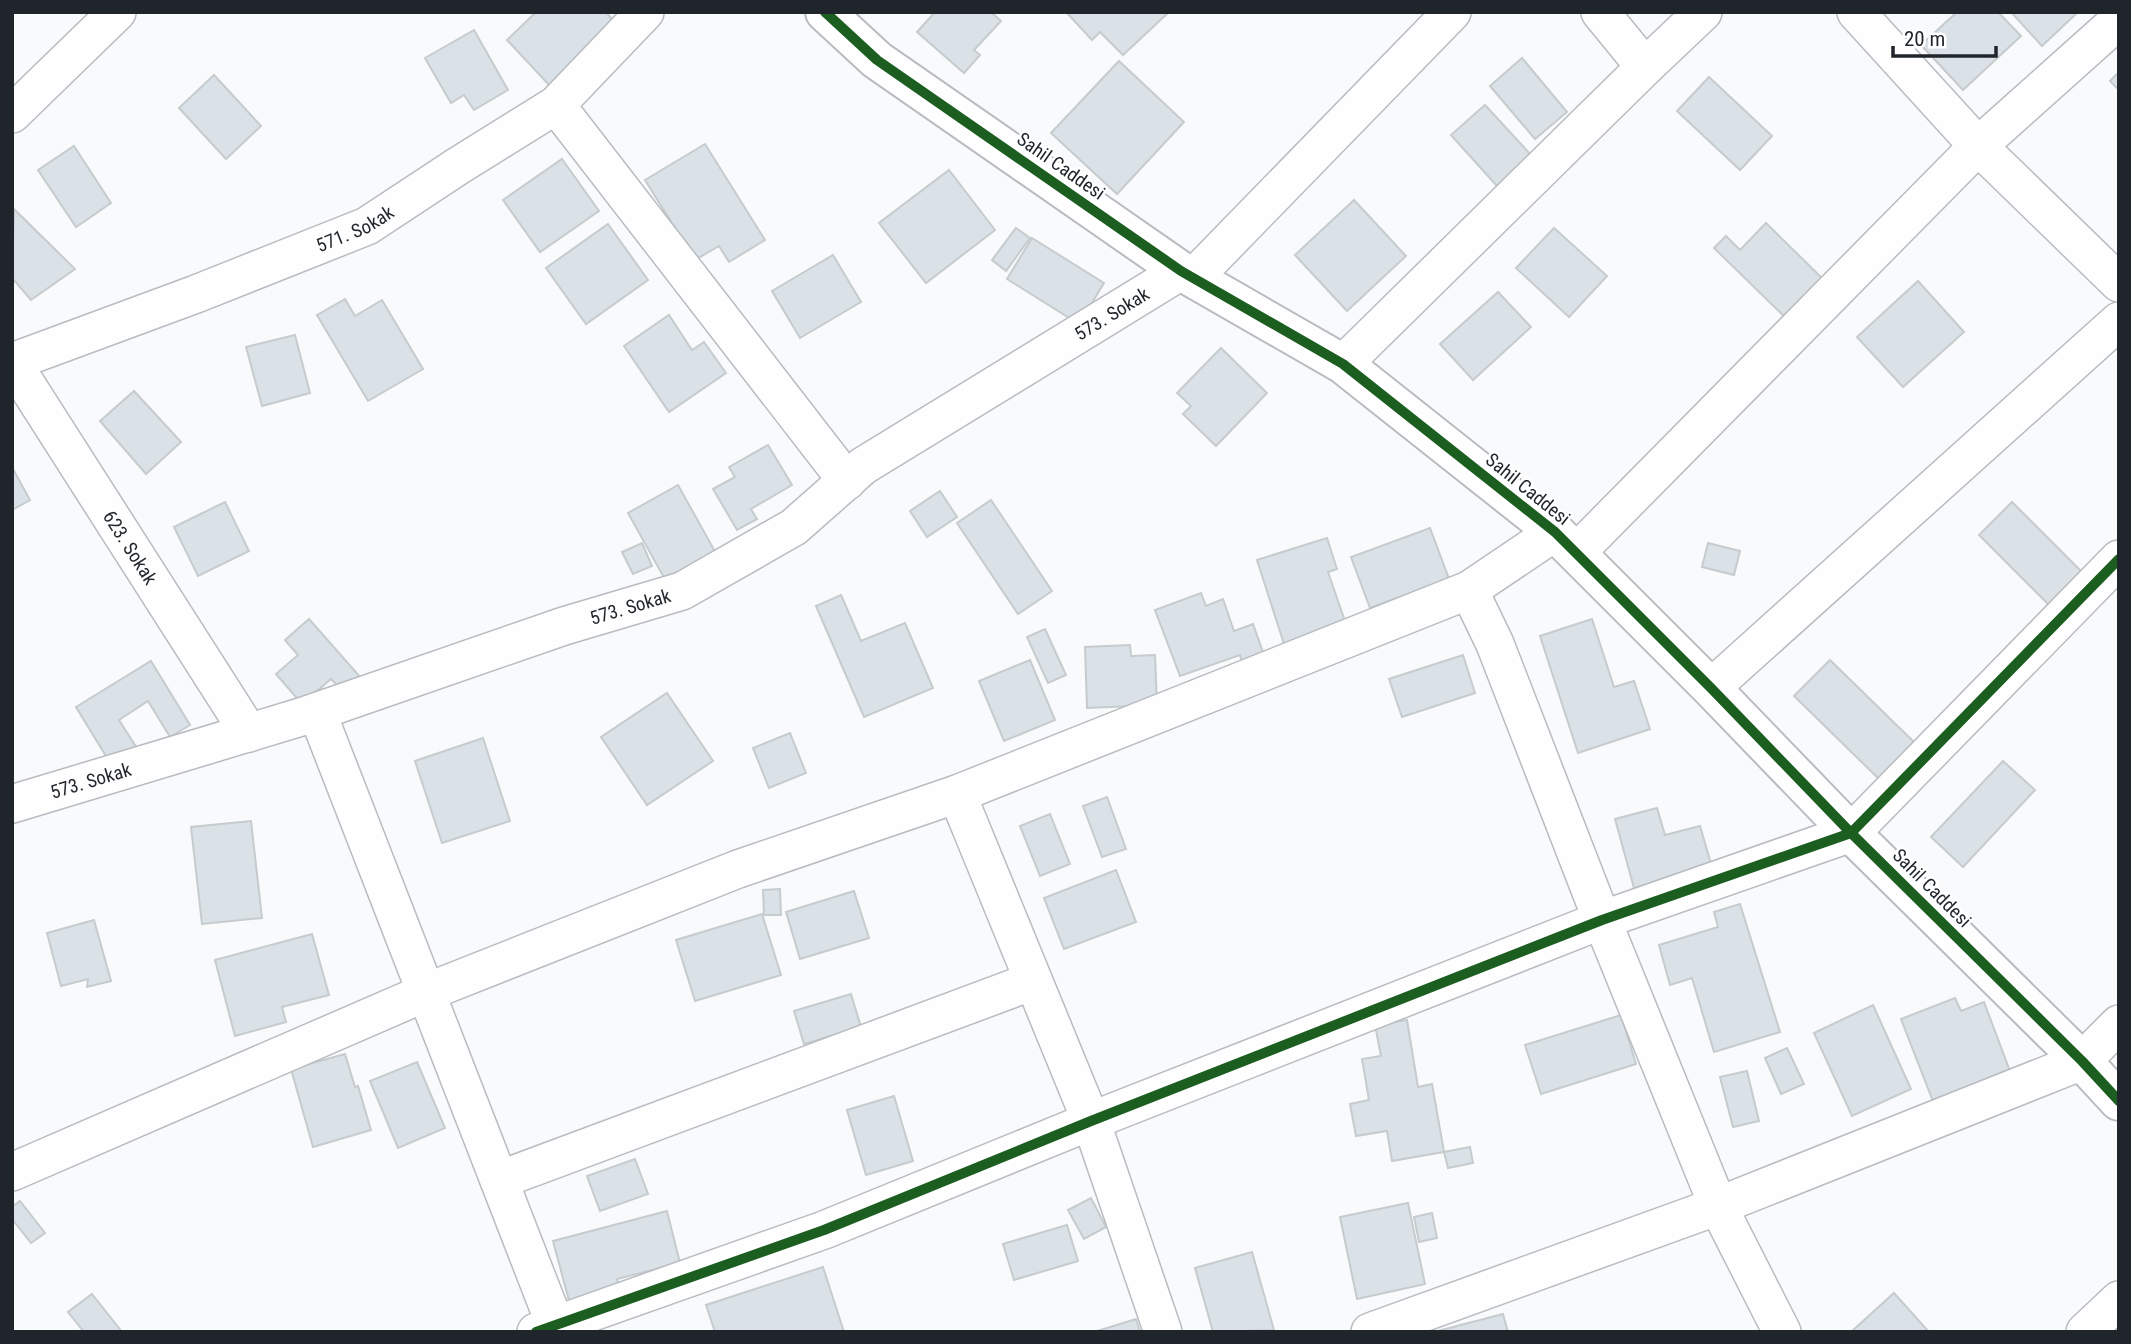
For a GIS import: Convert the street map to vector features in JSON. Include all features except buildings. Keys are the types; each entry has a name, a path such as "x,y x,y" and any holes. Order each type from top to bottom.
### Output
{"street":[{"path":"12,114 117,12"},
{"name":"571. Sokak","path":"12,362 196,294 367,226 556,105 645,12"},
{"name":"Sahil Caddesi","path":"825,12 877,60 1187,274 1343,364 1566,542 2119,1101"},
{"name":"573. Sokak","path":"12,804 317,712 564,626 682,591 794,527 863,466 1187,274 1452,12"},
{"path":"1600,12 1645,67"},
{"path":"1343,364 1703,12"},
{"path":"1856,12 1978,146 2119,283"},
{"path":"12,1171 427,992 738,869 957,794 1469,590 1566,542 1978,146 2119,20"},
{"path":"556,105 846,481"},
{"path":"1712,688 2119,321"},
{"name":"623. Sokak","path":"12,362 248,733"},
{"path":"317,712 499,1180 550,1330 824,1230 1091,1121 1602,920 1851,833 2119,559"},
{"path":"1469,590 1495,644 1602,920 1718,1206 1782,1332"},
{"path":"957,794 1091,1121 1163,1332"},
{"path":"499,1180 1033,981"},
{"path":"1370,1332 1718,1206 2082,1061 2119,1024"},
{"path":"2085,1332 2119,1300"}],"cycle path":[{"path":"825,12 877,60 1181,271 1343,364 1555,532 2119,1101"},
{"path":"536,1332 824,1230 1091,1121 1602,920 1851,833 2119,559"}]}
